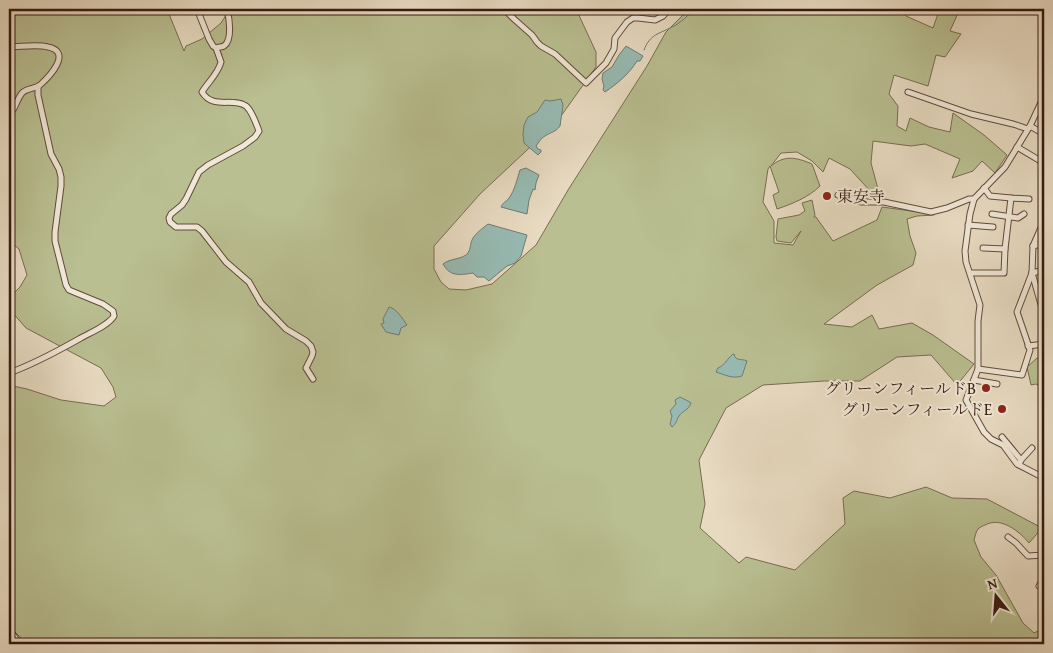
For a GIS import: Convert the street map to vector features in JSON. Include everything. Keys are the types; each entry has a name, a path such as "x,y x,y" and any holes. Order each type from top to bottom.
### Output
{"street":[{"path":"197,9 221,62 202,92 203,95 212,101 247,107 259,132 243,146 199,172 186,199 171,214 170,222 176,227 197,227 202,231 226,262 249,282 261,303 286,329 311,346 313,352 306,368 313,379"},
{"path":"216,48 225,45 227,42 230,24 227,9"},
{"path":"504,9 541,46 555,54 586,83 606,63 614,49 615,38 626,22 633,18 655,20 663,16 669,9"},
{"path":"9,47 51,47 57,51 60,58 57,67 38,86 26,90 20,95 13,110 9,110"},
{"path":"9,373 40,361 100,328 113,319 115,313 103,304 69,290 66,285 55,241 61,177 60,170 51,154 38,95 38,86"},
{"path":"908,92 971,114 1029,128 1044,134"},
{"path":"1044,96 1029,128 1005,167 974,199 965,251 966,262 980,305 978,369 966,400 984,432 991,439 1003,445 1017,464 1020,463 1044,478"},
{"path":"1017,147 1044,163"},
{"path":"984,188 990,196 1030,199"},
{"path":"838,195 861,202 884,202 931,212 974,199"},
{"path":"970,274 1004,273 1004,249 1011,198"},
{"path":"992,214 1018,218 1024,214"},
{"path":"1044,220 1033,246 1032,273 1044,315"},
{"path":"968,225 993,227"},
{"path":"1033,246 1044,243"},
{"path":"983,248 1004,249"},
{"path":"1032,273 1044,270"},
{"path":"978,369 1022,375 1030,350 1017,312 1032,273"},
{"path":"1028,346 1044,344"},
{"path":"974,380 997,384"},
{"path":"1002,437 1020,463"},
{"path":"1020,463 1032,448"},
{"path":"1008,537 1028,556 1044,555"},
{"path":"1039,586 1044,580"},
{"path":"9,629 18,642 22,644"}],"green space":[{"path":"9,9 167,9 184,51 186,46 202,39 221,23 230,9 576,9 596,52 596,67 556,123 480,194 434,246 434,269 441,282 449,289 466,290 492,284 536,245 666,32 689,9 903,9 906,16 933,28 939,11 959,11 950,31 961,34 945,57 936,55 928,86 894,75 889,94 898,106 897,126 906,131 910,118 929,127 950,132 953,113 984,135 1007,155 995,173 982,161 973,171 952,178 960,159 925,144 911,146 873,141 871,163 878,189 871,192 850,169 829,158 823,172 812,161 797,152 781,153 771,166 776,162 790,158 812,164 820,186 800,200 777,209 773,195 779,192 770,166 763,202 774,221 774,243 793,245 801,231 791,243 777,241 778,219 799,215 805,211 802,203 812,200 814,217 816,217 833,241 877,220 882,207 934,213 934,215 917,216 907,219 916,253 913,265 877,285 824,324 852,327 872,315 879,329 912,323 933,335 974,364 957,385 931,355 897,357 860,381 763,385 726,408 699,460 705,504 700,528 739,563 746,557 795,570 845,524 843,498 854,491 890,498 926,487 952,498 987,499 1042,528 1029,543 1010,526 997,522 991,523 978,529 974,540 981,557 996,575 1023,623 1034,633 1044,628 1044,644 28,644 9,627 9,385 61,400 104,406 116,397 113,387 101,368 26,328 11,311 10,297 20,287 27,275 19,249 9,241"},
{"path":"1044,357 1044,389 1036,384 1031,385 1027,367 1037,358"}],"water":[{"path":"626,46 643,56 623,78 605,92 603,90 603,73 612,67"},
{"path":"561,99 563,105 560,126 557,130 540,140 536,146 541,150 538,155 524,143 524,125 528,117 537,112 545,100"},
{"path":"526,168 539,175 535,190 533,189 529,200 527,214 501,207 513,192 520,170"},
{"path":"488,224 527,235 521,256 515,263 507,266 489,281 484,277 477,277 473,273 460,274 449,271 443,264 468,253 474,236"},
{"path":"389,307 397,312 407,325 401,328 399,335 386,332 381,324 384,323 383,319"},
{"path":"733,354 737,359 747,361 742,376 732,377 716,372 718,368"},
{"path":"680,397 691,403 672,427 670,424 672,416 670,411 676,404 675,400"}],"waterway":[{"path":"644,50 652,38 678,23 695,9"}],"place":[{"name":"東安寺","path":"827,196"},
{"name":"グリーンフィールドB","path":"986,388"},
{"name":"グリーンフィールドE","path":"1002,409"}]}
